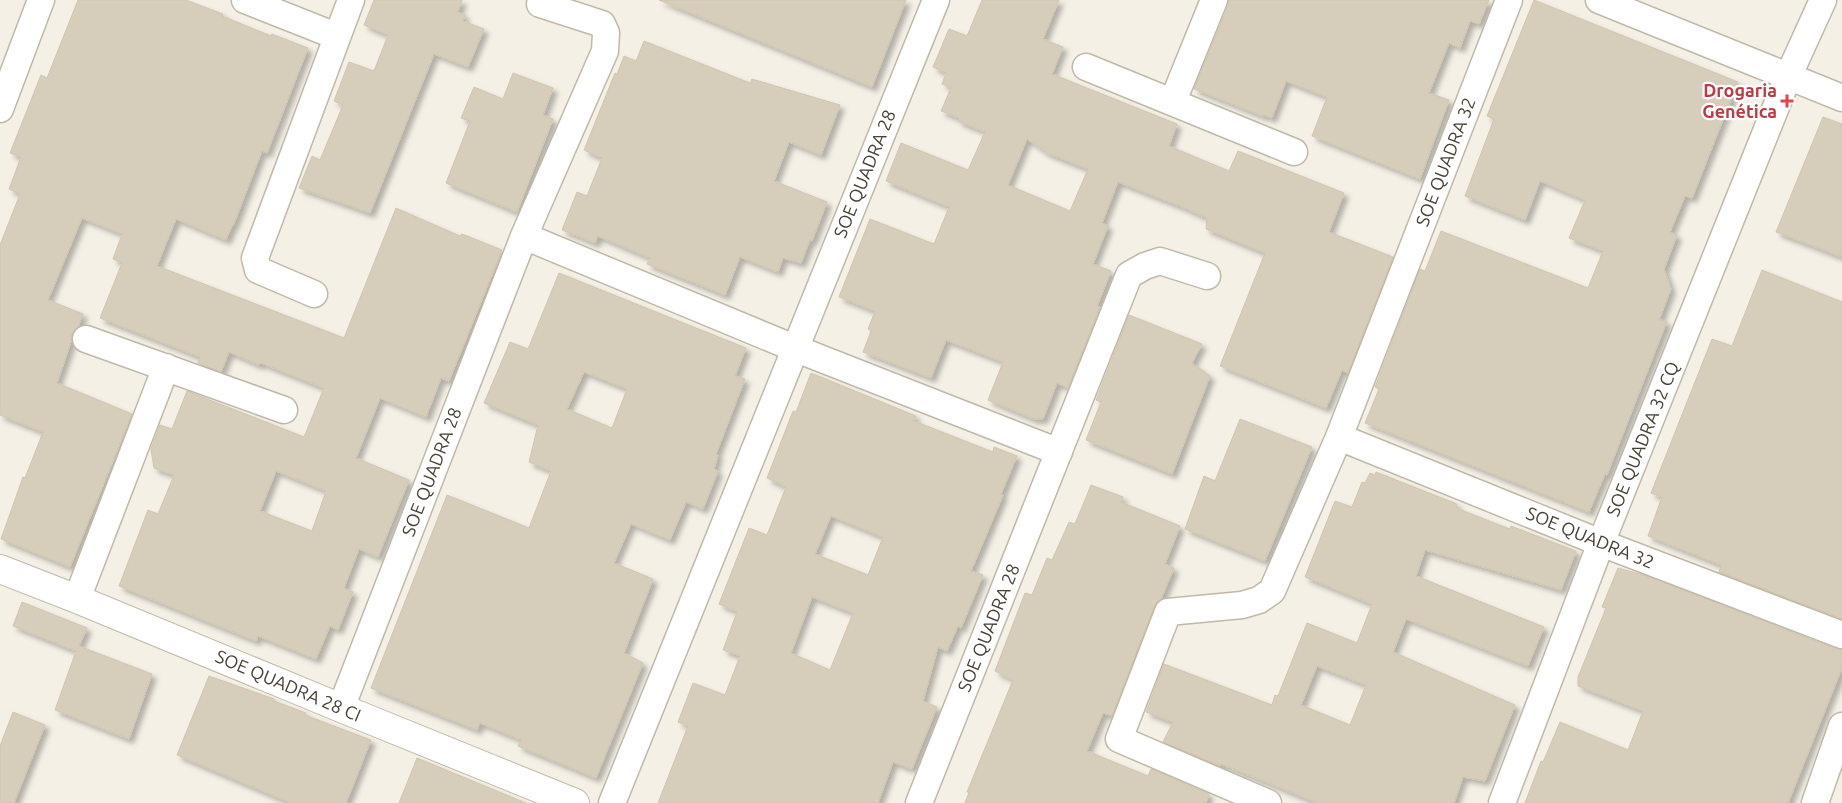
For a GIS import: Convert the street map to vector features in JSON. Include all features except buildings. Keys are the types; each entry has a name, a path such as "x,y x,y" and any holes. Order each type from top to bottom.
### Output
{"street":[{"path":"0,109 41,0"},
{"path":"245,0 336,36"},
{"path":"314,294 258,270 255,258 336,36 351,0"},
{"name":"SOE QUADRA 28","path":"612,803 936,0"},
{"path":"1173,101 1214,0"},
{"name":"SOE QUADRA 32","path":"1231,796 1119,739 1168,612 1242,605 1259,600 1272,591 1339,437 1509,0"},
{"path":"1599,0 1842,98"},
{"name":"SOE QUADRA 32 CQ","path":"1502,803 1601,543 1788,77 1823,0"},
{"name":"SOE QUADRA 28","path":"341,708 524,236 605,51 606,33 602,24 540,4"},
{"path":"1086,67 1294,152"},
{"path":"524,236 794,348 1059,452"},
{"name":"SOE QUADRA 28","path":"919,803 1129,275 1145,266 1160,261 1207,276"},
{"path":"86,339 284,410"},
{"path":"77,598 166,367"},
{"name":"SOE QUADRA 32","path":"1339,437 1601,543 1842,635"},
{"name":"SOE QUADRA 28 CI","path":"0,569 77,598 575,803"},
{"path":"1815,803 1842,726"},
{"path":"1231,796 1268,803"}],"place":[{"name":"Drogaria Genética","path":"1787,101"}]}
